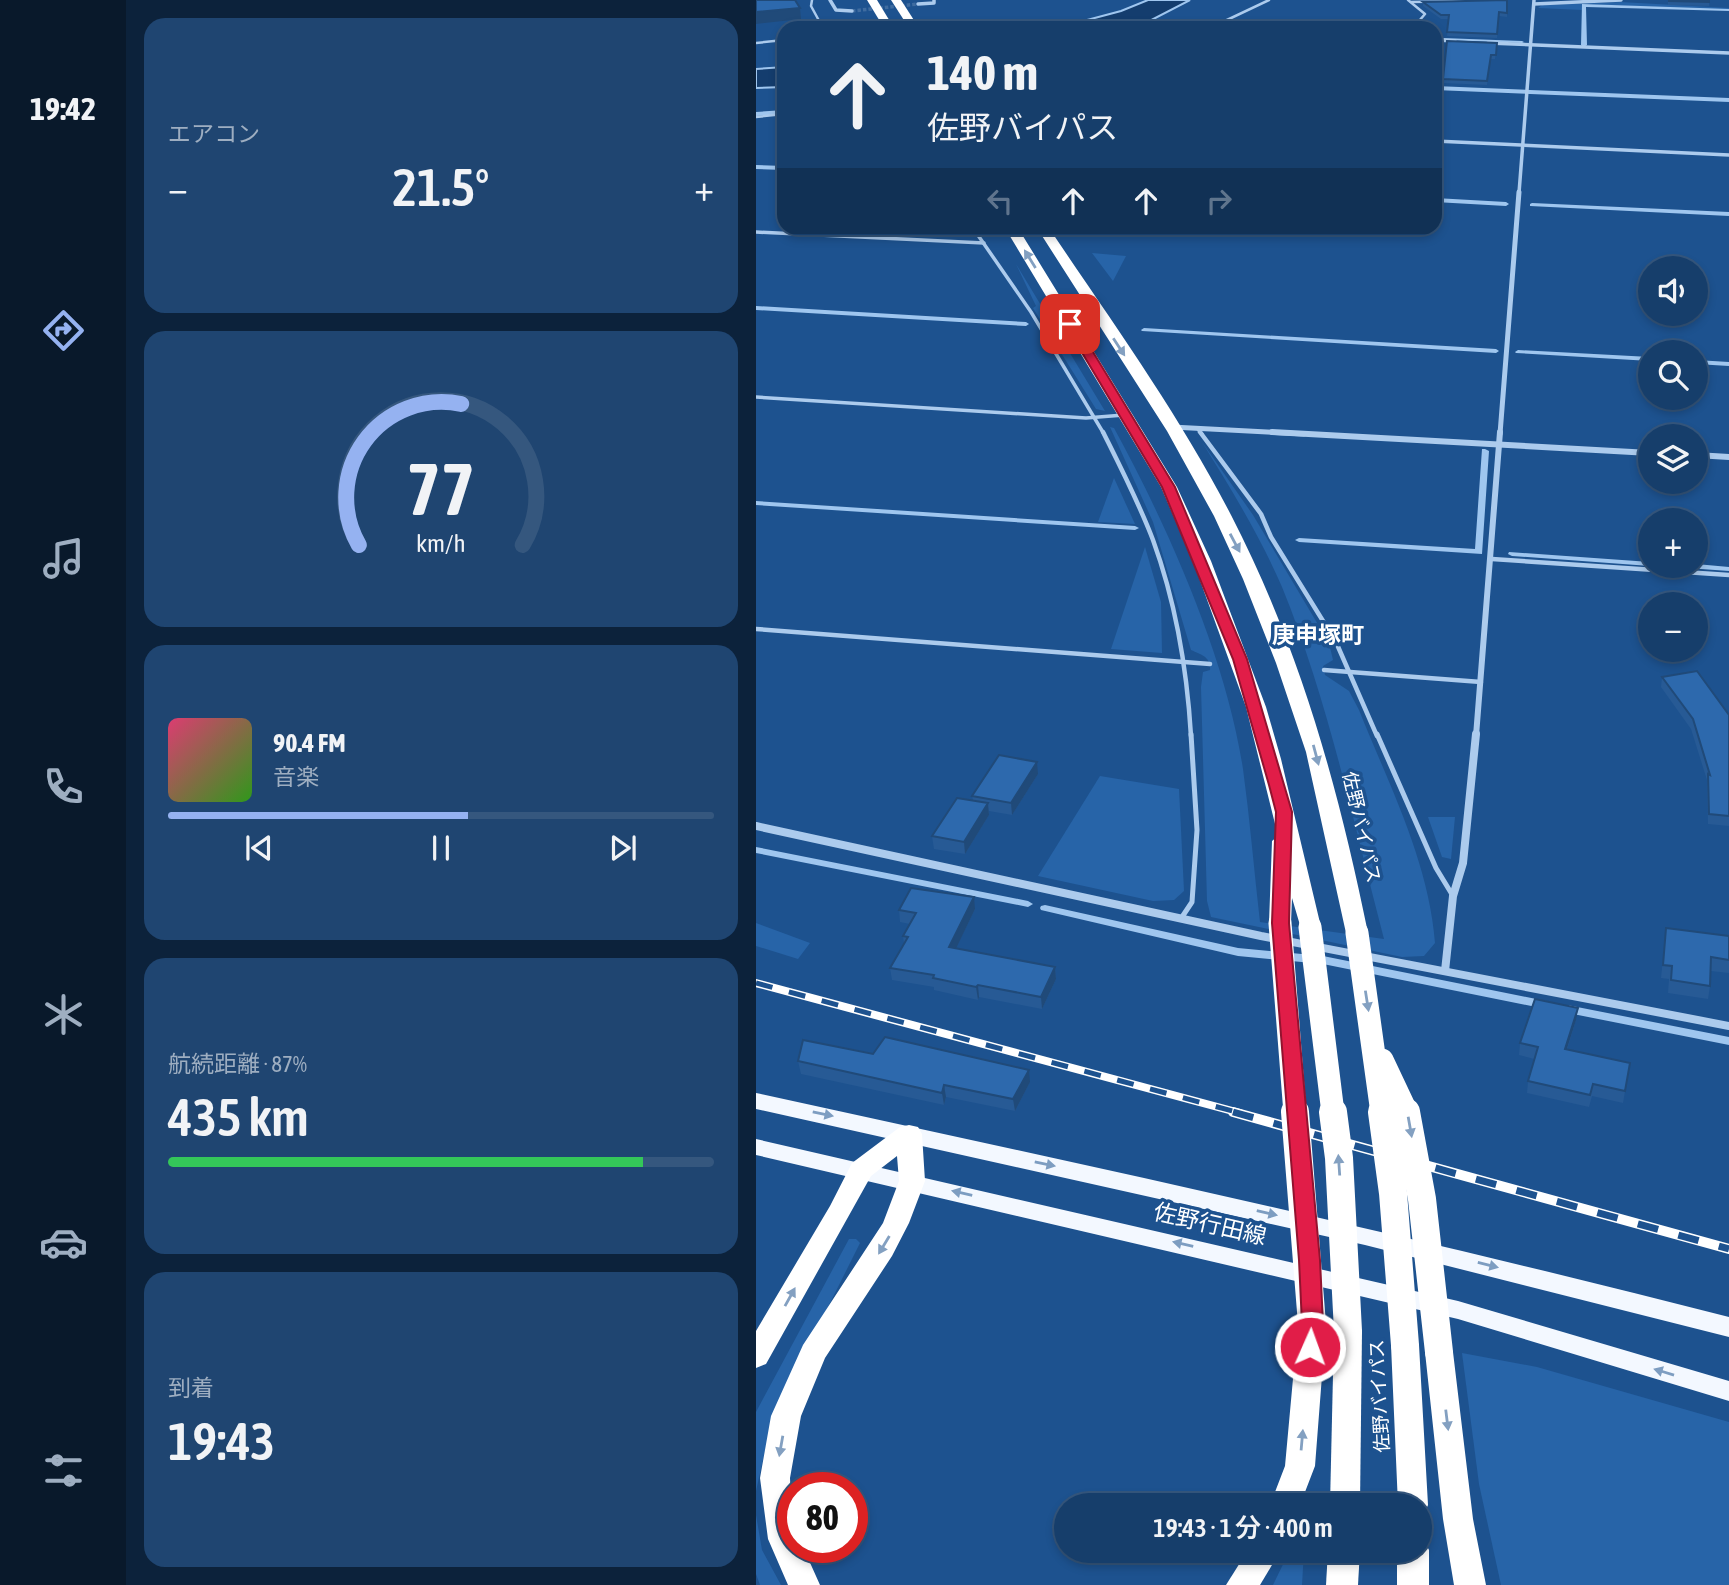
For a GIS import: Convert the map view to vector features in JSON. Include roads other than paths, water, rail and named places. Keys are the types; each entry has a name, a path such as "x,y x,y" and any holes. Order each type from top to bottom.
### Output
{"highway":[{"path":"872,0 885,21"},
{"path":"896,0 910,21"},
{"name":"佐野バイパス","path":"1015,235 1169,487 1220,607 1256,707 1284,812 1310,927 1339,1158 1348,1331 1345,1493"},
{"name":"佐野バイパス","path":"1047,235 1201,478 1242,557 1280,645 1308,727 1327,794 1357,933 1374,1042 1393,1193 1405,1345 1412,1493"},
{"path":"1284,812 1280,923 1309,1260 1312,1324 1300,1466 1290,1493"},
{"path":"1374,1042 1408,1115 1422,1199 1458,1519 1470,1585"},
{"path":"756,1356 841,1210 860,1170 909,1134"},
{"path":"804,1585 784,1539 775,1478 786,1416 813,1353 882,1249 896,1223 912,1181 909,1134"},
{"path":"1242,1585 1257,1563"},
{"path":"1342,1585 1343,1563"},
{"path":"1413,1563 1413,1585"}],"main road":[{"name":"佐野行田線","path":"756,1101 1222,1202 1462,1259 1729,1327"},
{"name":"佐野行田線","path":"756,1147 912,1181 1458,1310 1729,1391"}],"street":[{"path":"830,0 836,10 852,11"},
{"path":"918,4 934,3 934,0"},
{"path":"1445,971 1452,896 1463,863 1481,682 1502,444 1534,2 1621,0"},
{"path":"1442,40 1462,41"},
{"path":"1476,42 1729,52"},
{"path":"1442,141 1729,155"},
{"path":"1170,427 1196,426 1638,452"},
{"path":"1708,456 1729,457"},
{"path":"756,826 1261,936 1729,1026"}],"lane":[{"path":"812,0 811,6 819,21"},
{"path":"1225,21 1269,0"},
{"path":"1409,1 1471,2"},
{"path":"1409,1 1422,11 1425,17 1421,21"},
{"path":"756,43 777,41"},
{"path":"756,117 777,115"},
{"path":"756,232 777,233"},
{"path":"818,235 984,243"},
{"path":"978,235 1096,418 1132,490 1154,543 1184,661 1197,830 1192,902 1182,917"},
{"path":"756,397 1096,418 1127,415"},
{"path":"1196,426 1261,514 1271,537 1336,642 1436,868 1452,896"},
{"path":"1492,559 1729,575"},
{"path":"756,629 1210,664"},
{"path":"1324,670 1481,682"}],"waterway":[{"path":"1584,45 1584,5 1729,10"},
{"path":"1443,39 1522,42"},
{"path":"1442,88 1729,100"},
{"path":"756,114 777,112"},
{"path":"756,167 777,168"},
{"path":"1442,200 1506,204"},
{"path":"1532,205 1729,214"},
{"path":"756,308 1026,324"},
{"path":"1144,330 1496,351"},
{"path":"1518,352 1638,358"},
{"path":"1708,363 1729,364"},
{"path":"1299,540 1479,552 1485,451"},
{"path":"756,503 1135,528"},
{"path":"1512,554 1638,563"},
{"path":"1708,568 1729,569"},
{"path":"756,850 1028,904"},
{"path":"1045,908 1238,952 1323,960 1546,1005"},
{"path":"1567,1009 1729,1041"}],"tunnel":[{"path":"852,11 918,4"}],"railway":[{"path":"756,983 1240,1113"},
{"path":"1233,1112 1729,1249"}],"district":[{"name":"庚申塚町","path":"1318,635"}]}
